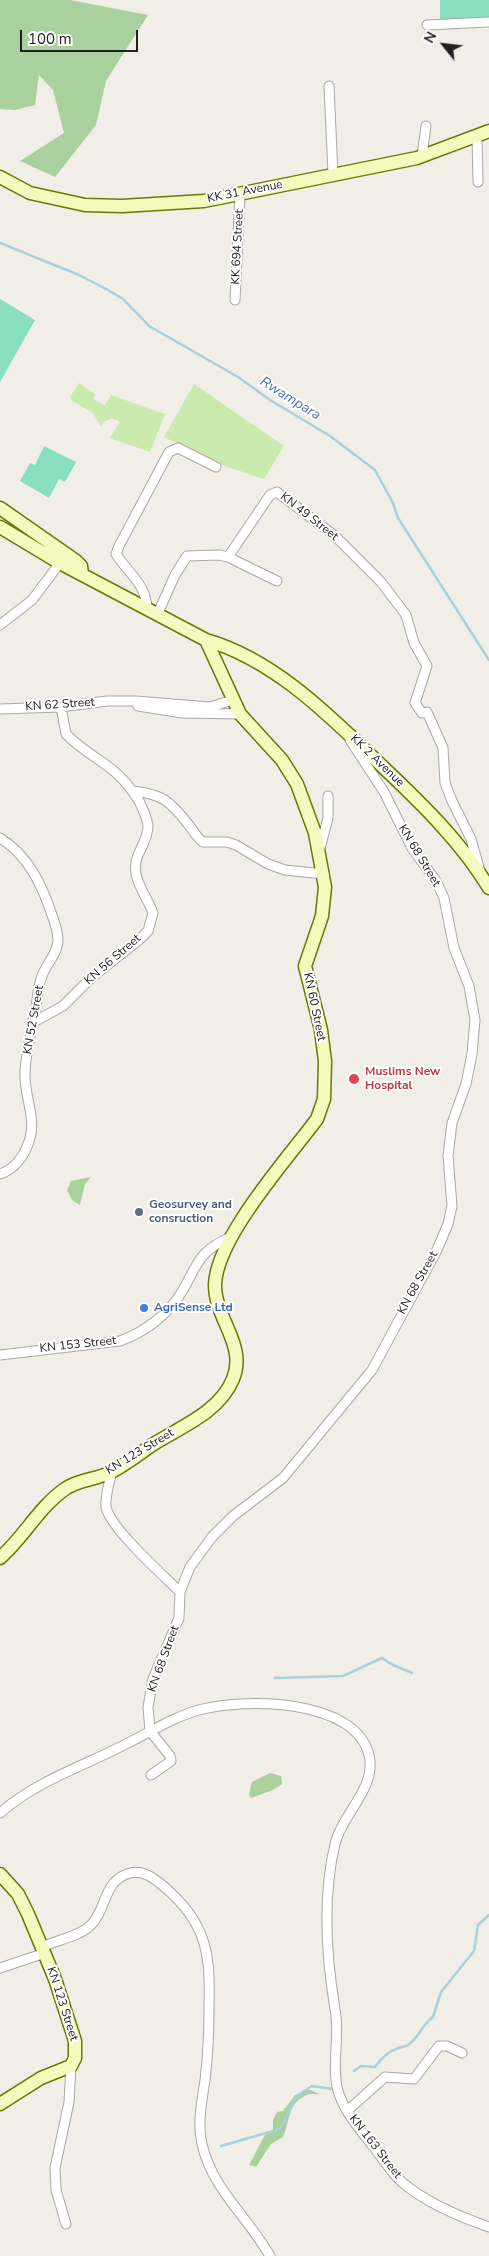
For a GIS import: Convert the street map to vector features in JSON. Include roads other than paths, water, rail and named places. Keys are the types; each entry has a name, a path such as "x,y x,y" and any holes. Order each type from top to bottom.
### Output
{"main road":[{"name":"KK 31 Avenue","path":"0,177 30,194 85,205 122,206 204,201 422,156 489,131"},
{"path":"0,508 76,561 81,566 82,574"},
{"name":"KK 2 Avenue","path":"0,527 60,563 206,640 226,646 245,656 292,685 340,726 423,806 481,874 489,888"},
{"path":"206,640 216,660 245,656"},
{"name":"KN 60 Street","path":"216,660 240,714 282,760 297,784 306,803 324,874 324,904 305,966 316,1006 324,1053 322,1109 317,1120 231,1237 220,1261 215,1286 216,1296 226,1323"},
{"name":"KN 123 Street","path":"0,1558 60,1493 82,1480 112,1472 204,1414 220,1400 232,1380 238,1358 226,1323"},
{"name":"KN 123 Street","path":"0,1874 18,1894 43,1950 75,2042 75,2058 71,2066"},
{"path":"0,2104 41,2078 71,2066"}],"street":[{"path":"427,25 489,22"},
{"path":"329,86 333,174"},
{"path":"422,156 426,126"},
{"path":"476,136 478,182"},
{"name":"KK 694 Street","path":"235,300 240,195"},
{"path":"152,610 140,583 116,554 119,546 169,452 178,448 216,467"},
{"name":"KN 49 Street","path":"228,556 270,495 277,492 335,536 381,582 406,615 414,643 427,666 415,703 425,712 443,748 445,782 452,801 472,838 481,874"},
{"path":"152,610 188,556 220,554 228,556 277,581"},
{"path":"0,625 32,600 60,563"},
{"name":"KN 62 Street","path":"0,709 61,707 121,701 210,707 233,700"},
{"name":"KN 62 Street","path":"121,701 182,713 240,714"},
{"name":"KN 56 Street","path":"32,1023 63,1006 90,979 140,939 148,931 153,913 135,873 135,863 144,844 148,827 145,813 118,772 66,734 61,707"},
{"name":"KN 68 Street","path":"150,1732 148,1707 150,1693 177,1624 181,1604 180,1592 190,1567 212,1537 233,1516 283,1478 372,1370 437,1250 448,1224 452,1206 448,1156 452,1123 466,1084 472,1054 475,1020 469,986 454,948 444,898 436,881 412,848 384,792 340,726"},
{"path":"132,791 154,793 159,796 171,805 203,842 236,844 268,864 285,870 324,874"},
{"path":"319,852 328,818 328,796"},
{"name":"KN 52 Street","path":"0,838 28,864 44,890 56,927 58,941 54,955 42,974 32,1023 25,1074 32,1124 31,1137 22,1157 12,1168 0,1174"},
{"name":"KN 153 Street","path":"0,1355 120,1341 130,1338 149,1327 167,1311 182,1291 194,1265 201,1256 220,1242 231,1237"},
{"path":"112,1472 106,1499 107,1510 127,1538 180,1592"},
{"name":"KN 163 Street","path":"0,1813 35,1787 200,1709 226,1704 274,1704 309,1709 336,1719 354,1732 368,1752 371,1765 369,1780 343,1821 335,1842 331,1864 326,1931 328,1963 336,2012 337,2046 335,2074 340,2099 388,2168 403,2184 444,2208 489,2228"},
{"path":"150,1732 171,1758 170,1763 151,1776"},
{"path":"0,1968 43,1950 90,1926 108,1890 122,1876 130,1873 144,1874 151,1877 186,1908 203,1937 211,1974 209,2036 200,2117 201,2141 207,2164 216,2182 261,2240 270,2256"},
{"path":"347,2111 388,2076 405,2080 414,2079 439,2046 447,2046 462,2053"},
{"path":"66,2224 56,2190 55,2168 67,2110 71,2084 71,2066"}],"waterway":[{"name":"Rwampara","path":"0,243 79,275 123,299 149,326 238,377 270,400 330,436 375,470 393,503 398,518 489,660"},
{"path":"275,1678 343,1676 382,1658 412,1673"},
{"path":"354,2071 361,2066 375,2067 387,2054 407,2046 415,2039 426,2023 433,2017 441,1992 474,1951 478,1925 489,1915"},
{"path":"221,2146 280,2129 297,2096 312,2086 333,2089"}],"place":[{"name":"Muslims New Hospital","path":"354,1079"},
{"name":"Geosurvey and consruction","path":"139,1212"},
{"name":"AgriSense Ltd","path":"144,1308"}]}
